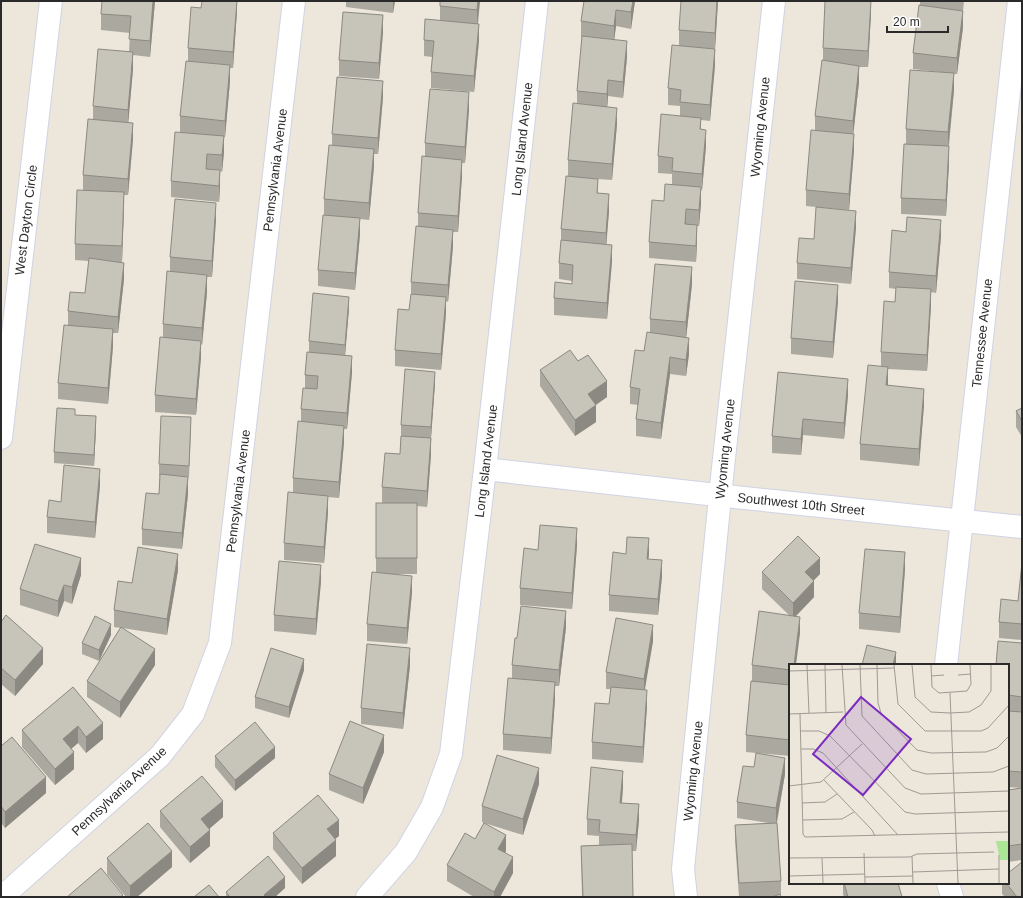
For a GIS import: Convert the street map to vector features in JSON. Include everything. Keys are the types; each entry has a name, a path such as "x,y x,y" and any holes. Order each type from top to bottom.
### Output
{"street":[{"name":"West Dayton Circle","path":"1,438 51,1"},
{"name":"Pennsylvania Avenue","path":"2,897 160,756 193,714 220,643 294,1"},
{"name":"Long Island Avenue","path":"367,897 406,852 432,807 451,754 485,469 537,1"},
{"name":"Wyoming Avenue","path":"686,897 683,869 720,496 774,1"},
{"name":"Tennessee Avenue","path":"946,664 1019,1"},
{"name":"Southwest 10th Street","path":"485,469 720,496 1022,527"},
{"path":"948,884 952,897"}],"building":[{"path":"102,1 153,1 150,41 129,39 131,16 101,14"},
{"path":"202,1 237,1 233,52 188,48 191,7 201,8"},
{"path":"440,1 478,1 477,10 440,6"},
{"path":"584,1 633,1 631,12 616,10 614,26 581,21"},
{"path":"681,1 717,1 715,33 679,30"},
{"path":"825,1 871,1 868,51 823,48"},
{"path":"919,5 963,11 957,58 913,53"},
{"path":"343,12 383,15 379,63 339,60"},
{"path":"425,19 479,24 474,76 431,72 434,41 424,40"},
{"path":"582,36 627,41 623,82 608,80 607,94 577,91"},
{"path":"672,45 715,49 710,105 680,102 681,90 668,88"},
{"path":"98,49 133,52 128,110 93,106"},
{"path":"822,60 859,66 853,121 815,116"},
{"path":"186,61 230,65 225,121 180,116"},
{"path":"910,70 954,73 948,132 906,129"},
{"path":"337,77 383,81 378,138 332,134"},
{"path":"430,89 469,92 465,147 425,143"},
{"path":"573,103 617,108 612,164 568,160"},
{"path":"661,114 701,118 700,129 706,130 702,174 672,171 673,158 658,156"},
{"path":"88,119 133,123 128,179 83,175"},
{"path":"811,130 854,134 849,194 806,190"},
{"path":"175,132 224,136 222,155 207,154 206,169 220,170 219,186 171,181"},
{"path":"904,144 949,146 946,200 901,198"},
{"path":"329,145 374,149 369,203 324,199"},
{"path":"422,156 462,160 458,216 418,213"},
{"path":"566,176 598,179 597,193 609,194 606,233 561,229"},
{"path":"665,184 701,187 699,210 686,209 685,224 697,225 696,246 649,242 652,200 664,201"},
{"path":"77,190 124,192 122,246 75,244"},
{"path":"175,199 216,203 212,261 170,257"},
{"path":"816,207 856,211 851,268 797,263 799,238 814,239"},
{"path":"323,215 360,218 355,273 318,270"},
{"path":"907,217 941,220 936,276 889,272 892,230 906,232"},
{"path":"416,226 453,230 448,285 411,282"},
{"path":"561,240 612,245 607,303 554,298 555,282 572,284 573,265 559,263"},
{"path":"89,258 124,263 118,317 68,311 70,292 85,293"},
{"path":"655,264 692,267 686,322 650,319"},
{"path":"167,271 207,275 202,328 163,324"},
{"path":"795,281 838,285 833,342 791,338"},
{"path":"896,287 931,289 927,355 881,352 884,301 895,302"},
{"path":"313,293 349,297 345,345 309,341"},
{"path":"411,294 446,297 441,354 395,350 398,309 409,310"},
{"path":"64,325 113,329 108,388 58,383"},
{"path":"647,332 689,338 686,360 670,357 661,423 636,419 640,389 630,387 635,350 644,351"},
{"path":"160,337 201,341 196,399 155,395"},
{"path":"570,350 578,361 588,355 607,381 588,394 596,405 575,420 540,370"},
{"path":"307,352 352,356 347,413 301,409 303,388 317,389 318,376 305,375"},
{"path":"868,365 888,367 886,385 924,389 919,449 860,444"},
{"path":"405,369 435,372 431,427 401,425"},
{"path":"778,372 848,379 844,423 803,419 801,439 772,436"},
{"path":"57,408 75,409 75,415 96,416 94,455 54,452"},
{"path":"1022,408 1022,421 1016,411"},
{"path":"161,416 191,417 189,466 159,464"},
{"path":"298,421 344,426 339,482 293,478"},
{"path":"401,436 431,438 427,491 382,487 385,453 400,454"},
{"path":"64,465 100,469 95,522 47,517 49,500 61,502"},
{"path":"160,474 188,477 182,533 142,529 146,493 159,494"},
{"path":"288,492 328,496 324,547 284,543"},
{"path":"376,503 417,503 417,558 376,558"},
{"path":"540,525 577,528 572,593 520,588 524,548 538,550"},
{"path":"798,536 820,558 805,572 814,581 793,603 762,572"},
{"path":"627,537 649,538 647,559 662,560 658,599 609,595 613,552 626,554"},
{"path":"35,544 81,558 72,587 64,585 58,601 20,589"},
{"path":"138,547 178,554 167,619 114,610 118,581 132,583"},
{"path":"865,549 905,552 900,617 859,613"},
{"path":"279,561 321,565 316,619 274,615"},
{"path":"1022,563 1022,624 999,622 1001,599 1018,601"},
{"path":"372,572 412,576 407,628 367,624"},
{"path":"521,606 566,611 559,670 512,665"},
{"path":"759,611 800,617 794,664 789,664 789,670 752,665"},
{"path":"6,615 43,648 15,680 1,668 1,622"},
{"path":"95,616 111,624 99,650 82,643"},
{"path":"616,618 653,625 644,679 606,672"},
{"path":"121,627 155,649 120,702 87,681"},
{"path":"998,641 1022,643 1022,697 1009,695 1009,664 996,664"},
{"path":"367,644 410,648 403,713 361,708"},
{"path":"867,645 896,652 893,664 862,664"},
{"path":"271,648 304,659 289,707 255,697"},
{"path":"508,678 555,682 551,738 503,734"},
{"path":"751,681 789,685 789,740 746,735"},
{"path":"73,687 103,723 86,737 78,726 63,739 74,752 55,769 22,730"},
{"path":"611,687 647,690 643,747 592,742 595,703 609,704"},
{"path":"1009,711 1022,712 1022,772 1009,771"},
{"path":"350,721 384,735 363,788 329,774"},
{"path":"255,722 275,747 235,780 215,756"},
{"path":"12,737 46,777 5,812 1,806 1,746"},
{"path":"756,753 785,758 776,808 737,802 743,766 754,767"},
{"path":"497,755 539,768 523,819 482,806"},
{"path":"591,767 623,771 620,803 639,804 636,835 599,832 600,820 587,819"},
{"path":"202,776 223,801 201,819 210,830 190,847 160,811"},
{"path":"1022,788 1022,844 1009,846 1009,790"},
{"path":"318,795 339,820 327,829 336,840 302,868 273,833"},
{"path":"148,823 172,851 130,886 107,858"},
{"path":"484,823 506,835 498,849 513,857 494,892 447,865 465,833 475,839"},
{"path":"777,823 781,881 739,883 735,825"},
{"path":"632,844 633,897 583,897 581,846"},
{"path":"268,856 285,877 264,895 266,897 230,897 226,892"},
{"path":"1022,862 1022,896 1020,897 1017,897 1007,884 1009,884 1009,872"},
{"path":"101,868 123,895 120,897 67,897"},
{"path":"844,884 898,884 902,897 848,897"},
{"path":"209,885 219,897 194,897"},
{"path":"780,894 781,897 772,897"}]}
